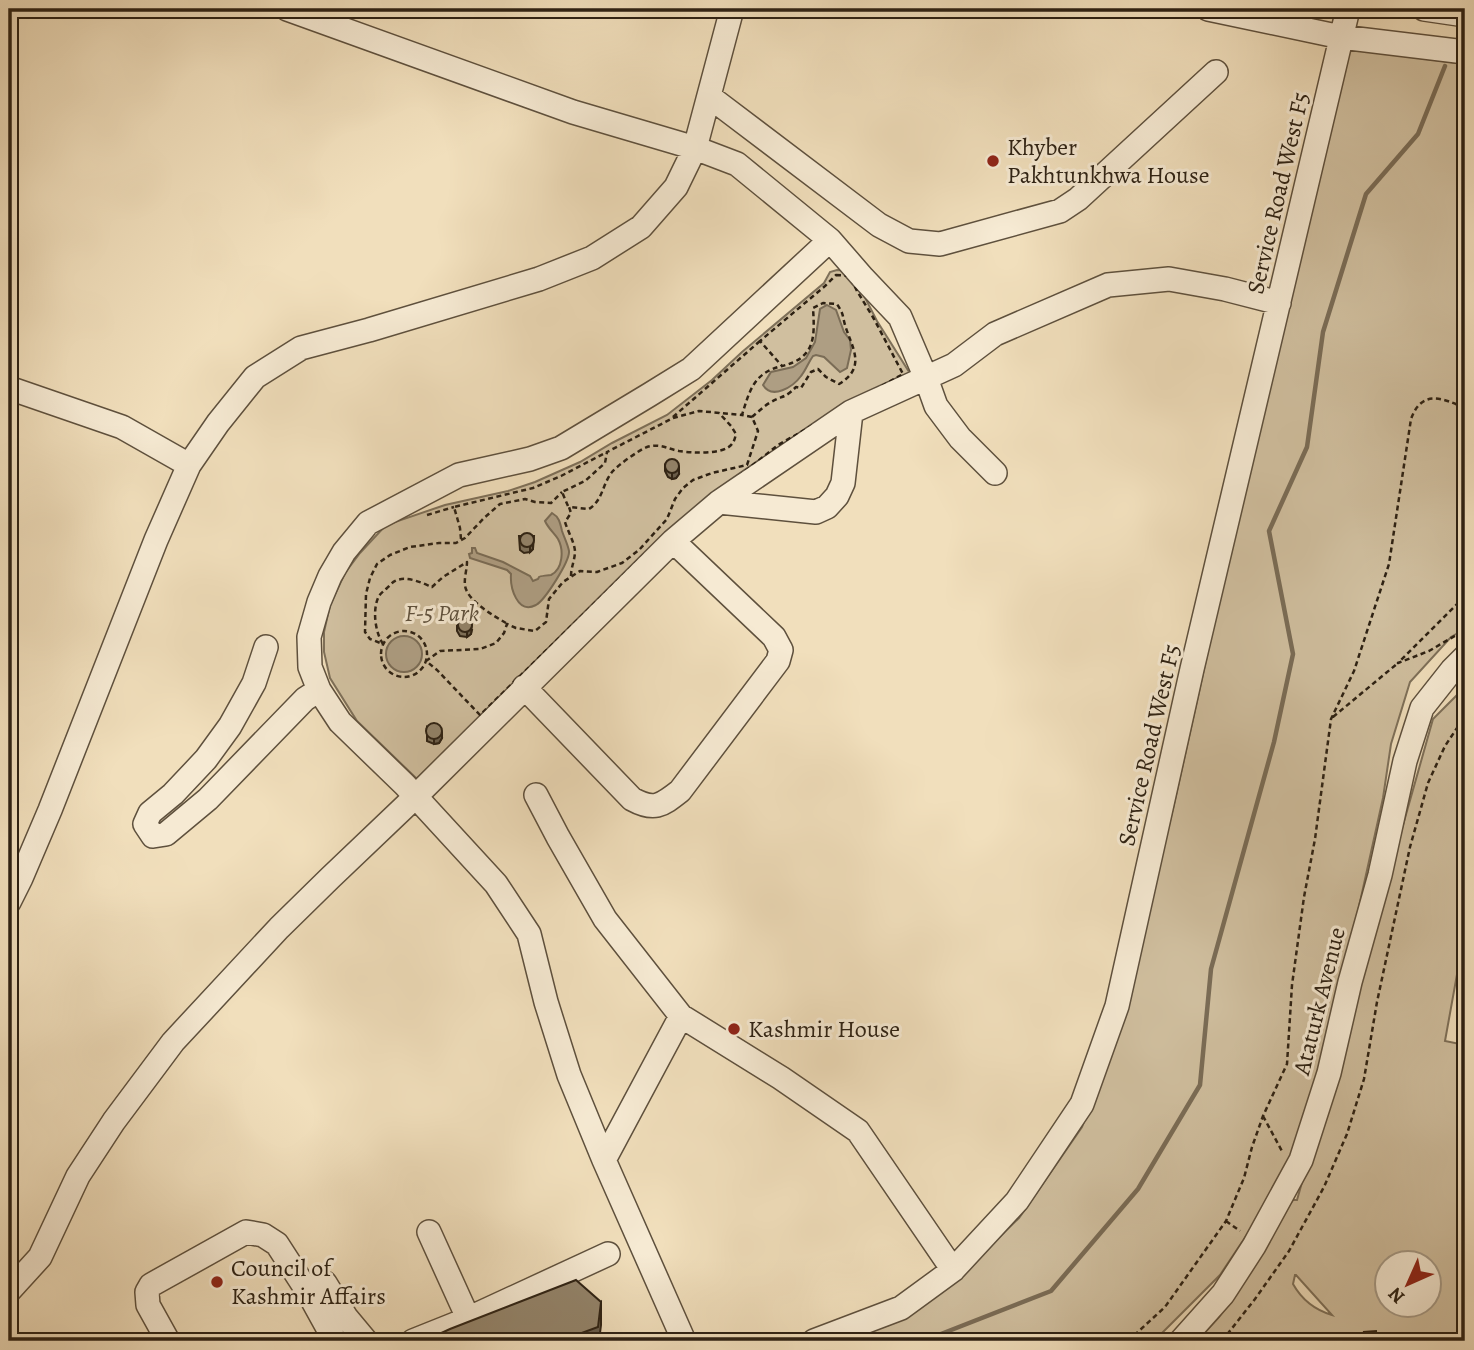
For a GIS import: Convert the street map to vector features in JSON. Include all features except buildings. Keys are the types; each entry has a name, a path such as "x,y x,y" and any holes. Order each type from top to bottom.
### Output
{"street":[{"path":"287,9 573,112 695,148 737,164 830,240 901,317 936,406 960,438 995,473"},
{"path":"9,902 50,810 156,540 189,465 255,377 301,348 538,279 592,258 641,227 676,187 695,148 732,9"},
{"path":"1208,9 1341,37 1465,52"},
{"name":"Service Road West F5","path":"814,1341 901,1308 953,1270 1017,1201 1082,1104 1117,1006 1192,669 1348,9"},
{"path":"1424,9 1465,15"},
{"path":"710,97 879,225 909,241 940,244 1060,211 1078,200 1216,72"},
{"path":"684,1341 569,1075 546,1002 529,934 496,884 340,722 319,690 310,667 309,637 319,602 344,552 368,523 459,475 530,459 561,448 649,395 691,369 830,240"},
{"path":"9,1291 40,1257 78,1176 114,1121 173,1042 279,928 673,541 719,502 851,412 954,365 995,334 1108,285 1169,279 1279,303"},
{"path":"9,388 122,427 189,465"},
{"path":"719,502 816,512 827,507 837,496 843,483 851,412"},
{"path":"524,687 632,799 646,807 662,805 680,792 778,662 781,650 774,636 673,541"},
{"path":"266,647 254,683 230,726 206,759 173,794 150,813 145,824 153,835 166,834 208,799 305,699 319,690"},
{"name":"Ataturk Avenue","path":"1181,1341 1223,1294 1254,1246 1301,1160 1329,1073 1350,982 1380,874 1405,761 1422,708 1465,657"},
{"path":"536,795 605,919 681,1016 781,1078 859,1132 953,1270"},
{"path":"604,1160 681,1016"},
{"path":"429,1232 468,1318"},
{"path":"169,1341 148,1304 147,1292 151,1285 246,1233 263,1235 277,1244 335,1341"},
{"path":"413,1341 608,1254"},
{"path":"308,1292 325,1283 346,1317 366,1341"}],"path":[{"path":"426,661 480,715 644,555 684,520 778,445 903,374 850,276 836,275 673,418"},
{"path":"428,515 533,488 673,418 699,411 752,417 772,402 787,396 796,387 801,388 811,372 818,369 839,384 849,378 855,363 854,349 844,324 844,313 837,304 823,303 813,308 813,338 807,353 796,363 768,370 758,377 742,415"},
{"path":"761,341 782,366"},
{"path":"1128,1341 1165,1307 1226,1220 1244,1178 1251,1147 1263,1116 1287,1064 1292,985 1331,719 1354,671 1389,564 1411,419 1414,410 1429,398 1441,398 1465,408"},
{"path":"569,507 589,509 594,506 612,472 646,447 659,445 680,451 703,453 726,449 733,443 736,434 719,413"},
{"path":"383,644 378,636 375,620 379,597 395,580 415,580 432,587 467,562 465,586 470,597 507,624 535,631 546,622 549,598 563,582 580,571 597,572 622,563 639,550 667,519 675,499 693,480 747,465 758,431 752,417"},
{"path":"383,644 370,639 365,632 366,594 377,564 410,547 456,543 465,538 500,504 525,499 551,503 562,492 585,481 605,463 607,452"},
{"path":"562,492 571,513 565,522 575,554 571,578"},
{"path":"454,508 461,540"},
{"path":"1331,719 1398,663 1465,596"},
{"path":"426,661 440,651 480,649 496,643 507,624"},
{"path":"1398,663 1429,651 1465,630"},
{"path":"409,631 422,639 426,646 426,661 418,673 411,677 396,676 389,672 381,659 383,644 393,633 409,631"},
{"path":"1222,1341 1289,1251 1324,1187 1348,1134 1364,1079 1377,1002 1417,821 1428,783 1445,746 1465,716"},
{"path":"1263,1116 1294,1173"}],"green space":[{"path":"1342,48 1465,64 1465,629 1451,637 1410,682 1391,744 1383,798 1358,911 1327,1030 1321,1074 1291,1169 1220,1275 1154,1341 840,1341 889,1325 948,1287 1019,1218 1082,1127 1125,1010 1174,804"},
{"name":"F-5 Park","path":"848,271 855,278 877,321 911,375 792,442 418,780 357,721 330,678 324,652 324,632 330,605 345,573 360,553 386,525 445,505 535,482 580,462 667,415 712,380 824,283 830,272"},
{"path":"1465,687 1465,930 1445,1041 1465,1045 1465,1341 1197,1341 1231,1301 1288,1206 1293,1200 1297,1200 1433,719","holes":["1296,1275 1332,1315 1315,1307 1300,1295 1293,1284"]}],"shaded area":[{"path":"827,305 836,310 850,340 847,368 840,372 824,357 816,355 793,384 777,392 767,389 763,385 771,372 793,367 806,358 815,342 820,309"},
{"path":"552,513 560,522 569,551 566,563 540,602 529,607 524,606 516,598 511,574 507,570 470,558 469,554 472,553 472,548 475,548 477,553 503,562 530,576 533,581 551,575 558,568 562,554 558,539 545,521"},
{"path":"404,636 417,641 422,654 417,667 404,672 391,667 386,654 391,641"}],"waterway":[{"path":"923,1341 1051,1291 1138,1189 1200,1085 1211,969 1274,742 1293,654 1269,531 1307,447 1323,332 1366,194 1418,134 1445,66"}],"place":[{"name":"Khyber Pakhtunkhwa House","path":"993,161"},
{"name":"Kashmir House","path":"734,1029"},
{"name":"Council of Kashmir Affairs","path":"217,1282"}]}
